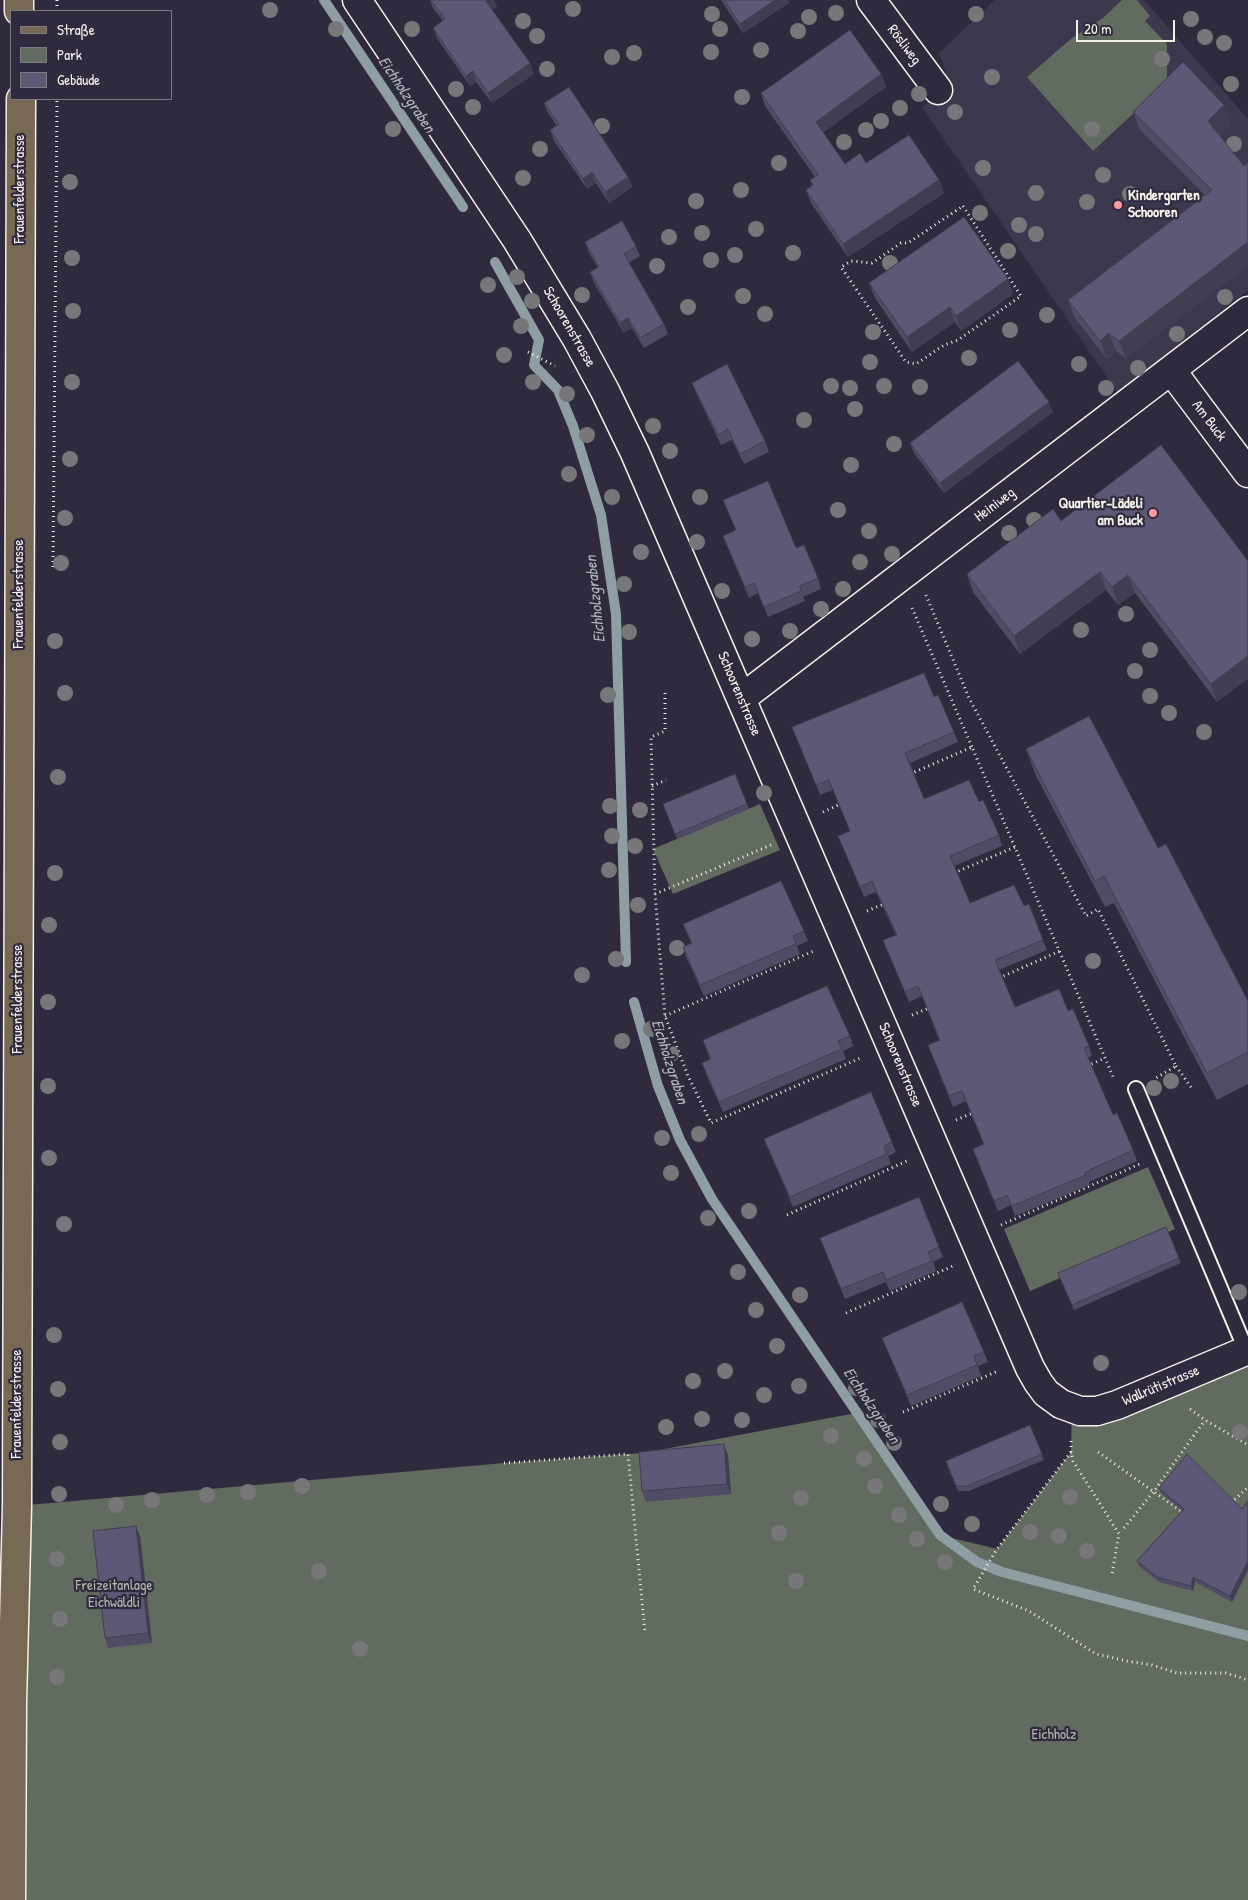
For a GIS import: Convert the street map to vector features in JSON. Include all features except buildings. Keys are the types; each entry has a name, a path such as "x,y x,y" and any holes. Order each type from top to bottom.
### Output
{"main road":[{"name":"Frauenfelderstrasse","path":"11,1900 12,1703 17,1486 20,100"}],"street":[{"name":"Schoorenstrasse","path":"357,0 517,240 577,339 605,391 635,453 742,698 1026,1358 1046,1393 1061,1404 1072,1409"},
{"name":"Rösliweg","path":"871,0 938,90"},
{"name":"Heiniweg","path":"742,698 1248,311"},
{"name":"Am Buck","path":"1171,370 1248,473"},
{"name":"Wallrütistrasse","path":"1072,1409 1088,1412 1106,1408 1247,1350"}],"lane":[{"path":"1136,1089 1247,1350"}],"path":[{"path":"963,206 1021,296 958,340 944,345 916,364 906,362 840,268 851,261 872,263 963,206"},
{"path":"528,352 561,370"},
{"path":"923,587 969,698 1086,916 1098,909 1176,1066 1193,1090"},
{"path":"912,607 1116,1083"},
{"path":"665,693 665,731 651,737 655,894 665,1016 688,1076 711,1123 888,1036 937,1005"},
{"path":"902,778 972,747"},
{"path":"652,786 666,780"},
{"path":"655,894 797,829 848,801"},
{"path":"953,874 1015,847"},
{"path":"665,1016 842,930 892,900"},
{"path":"998,978 1060,951"},
{"path":"1079,1069 1105,1058"},
{"path":"1136,1089 1176,1066"},
{"path":"787,1215 933,1140 982,1110"},
{"path":"846,1313 1149,1160"},
{"path":"903,1412 1026,1358"},
{"path":"1163,1385 1205,1420 1248,1445"},
{"path":"1124,1528 1154,1492 1205,1420"},
{"path":"1112,1574 1119,1534 1075,1465 1071,1452 994,1554 973,1589 1029,1611 1096,1654 1152,1665 1177,1673 1226,1673 1248,1680"},
{"path":"1098,1452 1190,1518"},
{"path":"504,1463 628,1454 645,1633"},
{"path":"1229,1505 1248,1487"}],"shaded area":[{"name":"Kindergarten Schooren","path":"995,0 1144,0 1248,119 1248,290 1117,392 922,107 950,85 939,53"}],"green space":[{"path":"1122,0 1137,0 1150,16 1145,21 1167,44 1167,82 1093,151 1027,77 1072,38 1103,18"},
{"path":"760,804 780,850 673,894 653,849"},
{"path":"1148,1167 1175,1229 1030,1291 1004,1229"},
{"name":"Eichholz","path":"1248,1350 1248,1900 11,1900 17,1506 504,1463 643,1453 856,1413 940,1535 997,1549 1071,1452 1072,1409"}],"waterway":[{"name":"Eichholzgraben","path":"324,0 463,207"},
{"name":"Eichholzgraben","path":"495,262 539,340 534,365 558,390 573,426 601,515 616,614 626,962"},
{"name":"Eichholzgraben","path":"634,1002 658,1086 680,1140 712,1199 940,1535 977,1562 1002,1572 1248,1636"}],"place":[{"name":"Kindergarten Schooren","path":"1118,205"},
{"name":"Quartier-Lädeli am Buck","path":"1153,513"}],"park label":[{"name":"Freizeitanlage Eichwäldli","path":"114,1594"}]}
